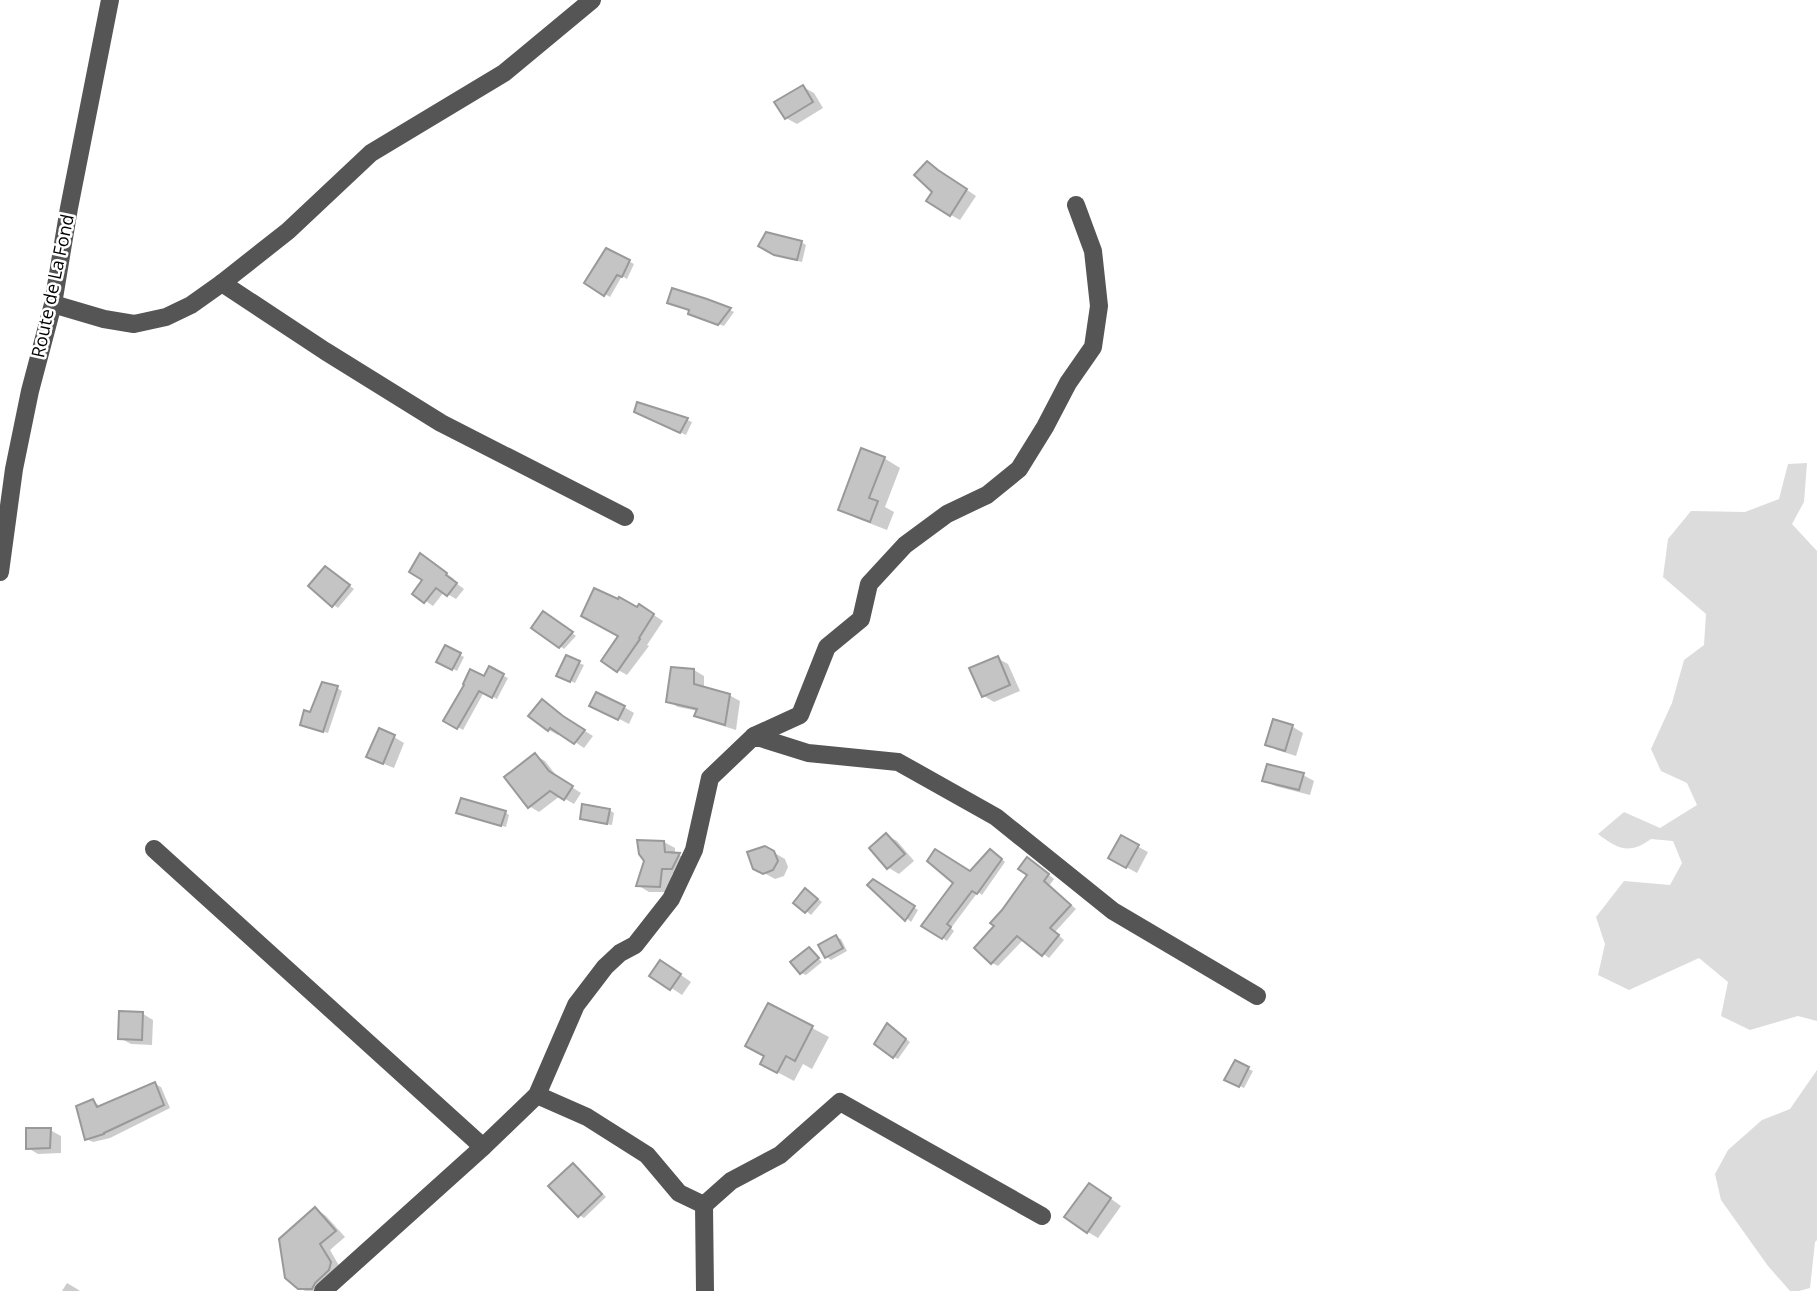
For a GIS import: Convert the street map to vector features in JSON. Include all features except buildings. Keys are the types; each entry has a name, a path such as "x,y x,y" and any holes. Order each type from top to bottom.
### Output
{"street":[{"name":"Route de La Fond","path":"0,572 14,469 30,391 53,304 110,0"},
{"path":"53,304 104,319 134,324 166,317 191,305 288,231 371,153 504,73 592,0"},
{"path":"323,1291 537,1095 576,1005 605,967 620,953 635,945 671,899 694,850 710,778 754,736 800,715 827,647 861,619 869,584 905,545 947,514 987,495 1019,469 1068,383 1093,347 1099,306 1093,251 1076,205"},
{"path":"222,283 441,423 625,517"},
{"path":"754,736 808,753 898,762 996,817 1113,911 1257,996"},
{"path":"153,849 483,1147"},
{"path":"537,1095 587,1117 647,1156 679,1193 704,1205"},
{"path":"705,1291 704,1205 731,1181 780,1156 840,1102 1042,1216"}],"shaded area":[{"path":"1807,463 1804,502 1792,524 1817,551 1817,1021 1798,1016 1750,1030 1721,1016 1728,982 1699,958 1629,990 1598,975 1605,944 1596,917 1624,881 1670,885 1682,863 1673,841 1651,839 1636,847 1624,848 1598,834 1624,812 1660,828 1697,805 1687,783 1661,771 1651,749 1672,703 1684,660 1704,645 1706,614 1663,577 1668,539 1691,511 1745,512 1779,499 1788,464"},
{"path":"1817,1070 1817,1240 1810,1288 1790,1291 1768,1266 1721,1200 1715,1174 1728,1150 1762,1120 1790,1109"}]}
